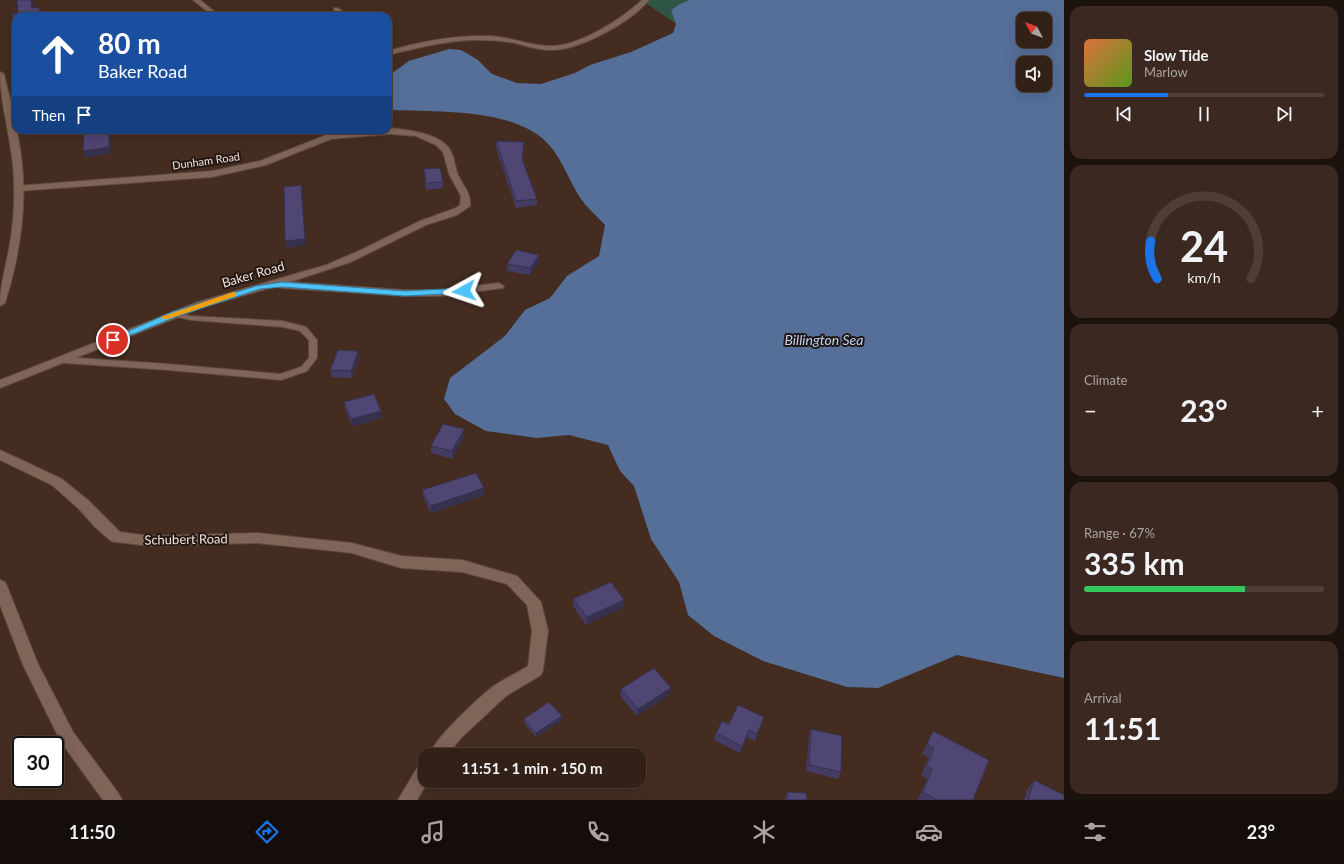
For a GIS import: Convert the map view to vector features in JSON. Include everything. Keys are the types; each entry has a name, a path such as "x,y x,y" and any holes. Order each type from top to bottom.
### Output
{"street":[{"path":"196,0 211,12"},
{"path":"392,52 438,41 479,38 511,40 538,47 555,49 569,46 591,37 610,26 646,0"},
{"path":"0,74 12,133"},
{"name":"Dunham Road","path":"392,131 418,134 439,143 447,151 453,174 458,182"},
{"path":"0,303 5,288 17,235 19,188 18,163 12,134"},
{"name":"Dunham Road","path":"19,188 212,174 263,163 329,138 356,134"},
{"name":"Baker Road","path":"0,384 64,360 175,314 236,293 268,286 346,260 419,225 457,212 465,206 466,196 458,182"},
{"path":"268,286 290,285 405,293 441,293 499,286"},
{"name":"Schubert Road","path":"0,455 57,482 84,505 100,523 116,536 150,542 257,538 352,548 401,562 462,566 512,580 534,602 540,631 535,670 500,691 456,732 443,748"},
{"path":"0,586 31,665 67,737 113,800"},
{"path":"407,800 418,782"}],"lane":[{"path":"336,9 340,12"},
{"path":"64,360 281,377 304,369 313,358 313,340 303,329 283,324 191,318 175,314"}],"green space":[{"path":"641,0 715,0 684,29"}],"water":[{"name":"Billington Sea","path":"690,0 1064,0 1064,678 957,655 878,688 847,687 763,661 714,636 688,615 679,582 651,539 634,486 620,471 608,445 569,435 537,438 486,431 455,414 444,399 450,378 505,336 525,310 550,298 567,276 599,256 605,225 588,208 579,196 562,164 550,146 536,134 519,125 499,118 477,114 392,110 392,73 409,61 449,49 461,50 478,60 492,74 517,83 541,84 575,73 590,65 631,52 673,33 676,24 671,10"}],"building":[{"path":"17,0 31,0 32,8 39,7 40,12 18,12"},
{"path":"109,134 109,147 83,151 84,135"},
{"path":"496,141 524,142 522,159 537,199 516,201"},
{"path":"440,168 443,182 426,183 424,169"},
{"path":"301,185 305,239 285,241 284,187"},
{"path":"516,250 539,255 530,268 507,264"},
{"path":"338,350 358,351 351,371 330,370"},
{"path":"374,394 381,411 351,419 344,402"},
{"path":"443,424 464,429 452,451 431,446"},
{"path":"476,473 484,488 430,506 422,490"},
{"path":"611,582 624,600 587,617 573,599"},
{"path":"654,668 671,688 638,709 621,689"},
{"path":"549,702 562,716 536,733 524,719"},
{"path":"738,705 764,717 757,734 749,730 742,746 716,733 722,721 729,724"},
{"path":"811,729 842,736 841,772 809,765"},
{"path":"933,731 989,760 973,800 937,800 923,792 932,769 927,765 934,748 927,744"},
{"path":"1034,780 1064,795 1064,800 1028,800"},
{"path":"787,792 806,793 807,800 788,800"}],"slow traffic":[{"path":"165,317 233,294"}],"route":[{"path":"113,340 147,324 236,293 259,287 282,284 405,293 441,293 464,291"}]}
